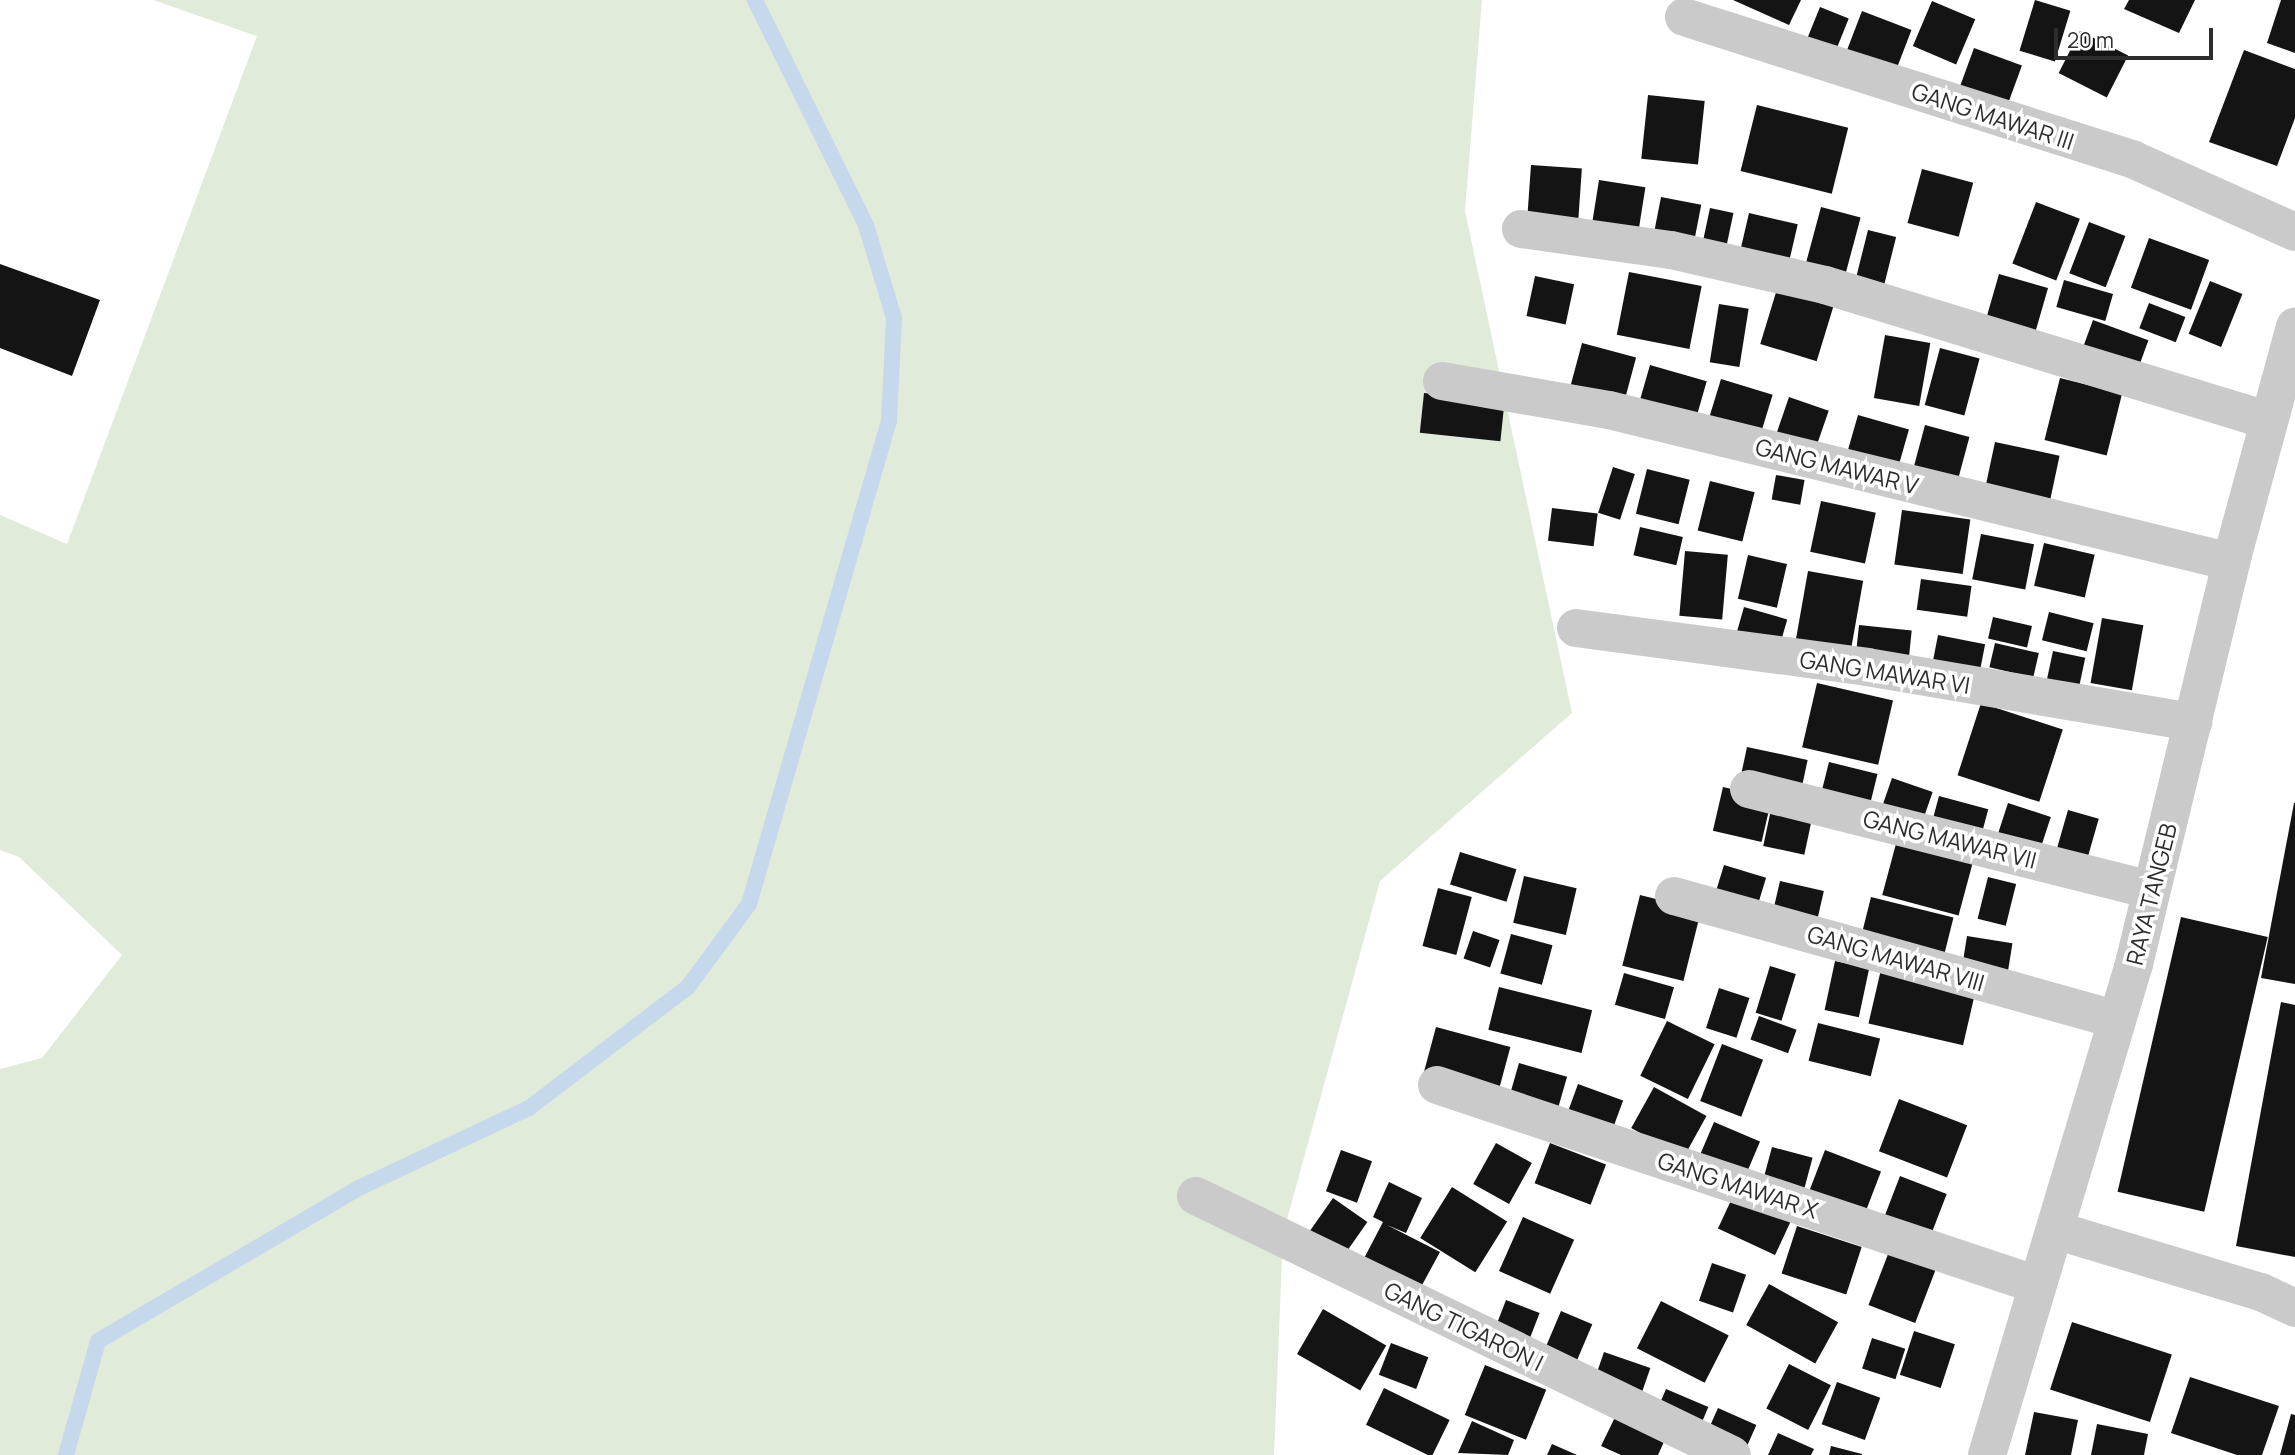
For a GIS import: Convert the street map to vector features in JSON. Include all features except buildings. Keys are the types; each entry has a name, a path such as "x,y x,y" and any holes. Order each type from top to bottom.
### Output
{"street":[{"name":"GANG MAWAR III","path":"1684,18 2134,160 2295,232"},
{"path":"1521,229 1671,250 1825,285 2269,421"},
{"name":"RAYA TANGEB","path":"1987,1455 2118,1020 2231,562 2295,327"},
{"name":"GANG MAWAR V","path":"1442,381 1609,410 2231,562"},
{"name":"GANG MAWAR VI","path":"1576,628 1867,667 2193,722"},
{"name":"GANG MAWAR VII","path":"1749,789 2151,890"},
{"name":"GANG MAWAR VIII","path":"1674,896 2118,1020"},
{"name":"GANG MAWAR X","path":"1437,1085 2038,1285"},
{"name":"GANG TIGARON I","path":"1196,1196 1732,1455"},
{"path":"2055,1230 2260,1292 2295,1308"}],"green space":[{"path":"153,0 1482,0 1465,211 1572,713 1380,881 1283,1234 1274,1455 0,1455 0,1069 42,1058 122,955 19,857 0,850 0,515 67,544 257,36"}],"waterway":[{"path":"66,1455 98,1341 361,1187 529,1108 688,987 749,904 889,421 894,318 866,225 755,0"}]}
